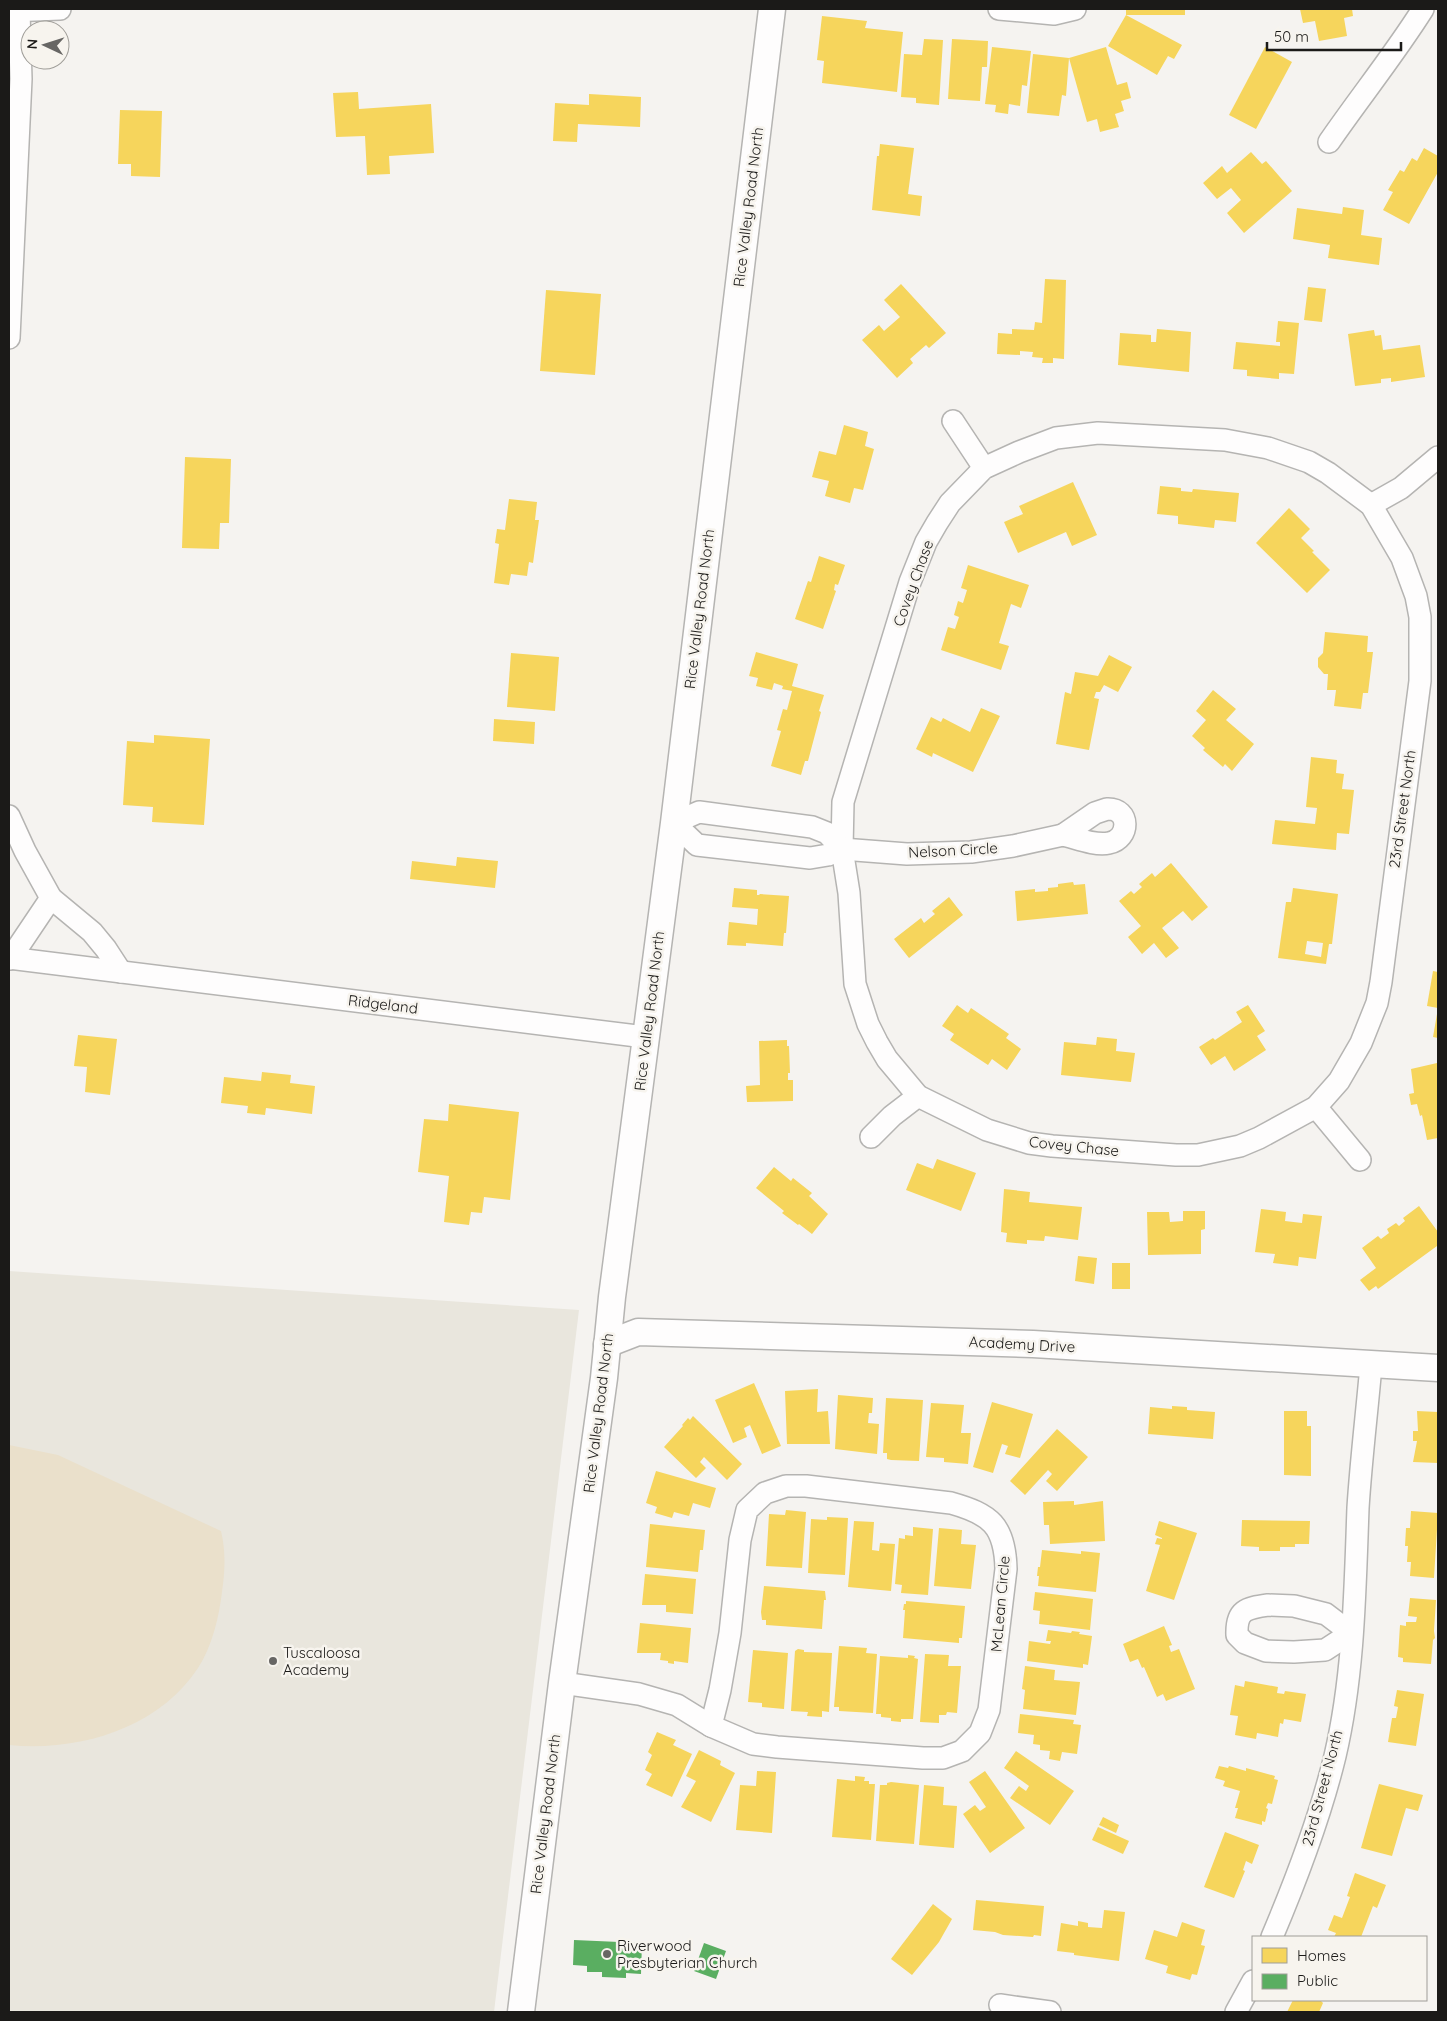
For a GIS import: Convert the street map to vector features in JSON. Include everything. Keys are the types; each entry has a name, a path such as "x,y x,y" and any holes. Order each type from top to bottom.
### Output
{"street":[{"path":"9,338 21,79 14,11 60,9"},
{"name":"Rice Valley Road North","path":"521,2012 674,823 772,9"},
{"path":"1001,9 1054,14 1075,9"},
{"path":"1329,142 1398,47 1423,9"},
{"path":"953,421 984,468"},
{"name":"Covey Chase","path":"1316,1107 1266,1135 1240,1146 1198,1155 1176,1155 1029,1143 987,1130 918,1096 888,1059 877,1042 855,984 849,893 842,849 843,802 910,582 926,542 950,503 984,468 1056,438 1077,434 1098,433 1225,440 1268,448 1309,462 1328,473 1371,505"},
{"path":"1371,505 1401,488 1438,457"},
{"name":"23rd Street North","path":"1316,1107 1339,1081 1361,1044 1377,1003 1420,681 1421,638 1416,596 1402,558 1371,505"},
{"path":"699,812 812,828 827,833 842,849 828,855 810,858 697,845 674,823 699,812"},
{"path":"9,816 25,851 51,898 92,932 121,972"},
{"name":"Nelson Circle","path":"842,849 906,854 971,852 1014,846 1062,836"},
{"path":"9,958 51,898"},
{"name":"Ridgeland","path":"9,958 646,1037"},
{"path":"871,1137 892,1116 918,1096"},
{"path":"1316,1107 1360,1160"},
{"name":"Academy Drive","path":"607,1344 638,1332 647,1332 1033,1344 1438,1368"},
{"name":"23rd Street North","path":"1272,1936 1296,1879 1335,1755 1345,1694 1356,1591 1358,1506 1371,1365"},
{"name":"McLean Circle","path":"562,1683 639,1694 676,1705 710,1726 753,1744 777,1748 943,1758 962,1751 980,1733 988,1710 1006,1569 1006,1550 1000,1533 989,1519 973,1509 951,1503 806,1486 786,1486 765,1493 747,1510 740,1540 730,1633 720,1690 710,1726"},
{"path":"1236,2012 1252,1983"},
{"path":"1000,2005 1050,2012"}],"shaded area":[{"name":"Tuscaloosa Academy","path":"9,1271 579,1310 494,2012 9,2012"},
{"path":"9,1445 58,1455 221,1531 224,1546 224,1577 221,1602 214,1631 207,1651 198,1668 181,1689 161,1707 139,1721 89,1740 35,1746 9,1745"}],"building: Homes":[{"path":"1126,9 1185,9 1185,15 1126,15"},
{"path":"1300,9 1352,9 1353,16 1344,18 1347,36 1319,41 1315,21 1303,23"},
{"path":"1126,15 1182,45 1174,59 1168,56 1157,75 1108,46"},
{"path":"822,16 867,21 865,28 903,32 897,92 822,83 824,61 817,60"},
{"path":"924,39 943,40 939,105 916,103 916,98 901,97 904,54 922,55"},
{"path":"952,39 988,41 987,67 982,67 980,101 948,99"},
{"path":"992,47 1031,51 1027,86 1022,85 1020,106 1009,104 1008,114 995,112 996,105 985,104"},
{"path":"1106,47 1117,85 1127,82 1131,98 1121,101 1124,111 1115,114 1119,127 1100,132 1097,119 1087,122 1069,58"},
{"path":"1265,47 1292,62 1256,129 1229,115"},
{"path":"1033,54 1069,58 1066,96 1062,95 1059,116 1027,113"},
{"path":"358,92 359,109 431,104 434,153 389,156 390,174 367,175 365,136 336,137 333,93"},
{"path":"589,94 641,97 640,127 578,124 577,142 553,141 555,103 589,105"},
{"path":"120,110 162,111 160,177 131,176 131,164 118,164"},
{"path":"880,144 914,148 908,194 922,196 920,216 872,210 877,156 879,156"},
{"path":"1424,148 1438,156 1438,172 1409,224 1383,210 1393,192 1388,190 1400,170 1404,172 1412,158 1417,161"},
{"path":"1251,152 1262,164 1266,161 1292,191 1244,233 1227,213 1241,200 1231,188 1217,199 1203,183 1222,166 1227,173"},
{"path":"1343,207 1364,210 1361,235 1382,238 1379,265 1328,258 1330,245 1293,239 1297,208 1342,214"},
{"path":"1045,279 1066,280 1064,359 1053,358 1053,363 1042,363 1043,358 1032,357 1033,352 1020,351 1020,355 997,354 998,333 1012,334 1012,329 1034,330 1035,322 1042,323"},
{"path":"901,284 946,333 929,348 926,345 910,359 913,363 897,378 862,340 879,325 884,331 900,317 884,300"},
{"path":"1308,287 1326,289 1322,322 1304,320"},
{"path":"546,290 601,294 595,375 540,371"},
{"path":"1278,321 1299,323 1294,374 1279,373 1279,379 1247,376 1247,370 1233,369 1236,342 1280,346 1280,342 1276,342"},
{"path":"1157,329 1191,332 1189,372 1118,365 1120,333 1151,335 1151,342 1156,342"},
{"path":"1374,330 1375,336 1381,335 1383,350 1420,345 1425,377 1391,382 1391,378 1381,379 1381,383 1355,386 1348,334"},
{"path":"844,425 868,432 865,446 874,449 863,490 854,488 850,503 825,496 829,481 812,477 819,451 836,455"},
{"path":"185,457 231,459 229,523 220,523 219,549 182,548"},
{"path":"1073,482 1097,535 1072,546 1066,532 1018,553 1004,522 1023,514 1019,506"},
{"path":"1160,486 1181,488 1181,491 1192,492 1193,489 1239,493 1236,522 1215,520 1214,528 1178,524 1178,516 1157,514"},
{"path":"509,499 537,502 535,520 539,520 533,563 529,562 527,576 511,574 509,585 494,583 499,544 495,543 497,529 505,530"},
{"path":"1289,508 1310,529 1301,538 1330,570 1307,593 1256,543"},
{"path":"819,556 845,565 838,585 835,584 834,590 836,591 823,629 795,619 808,581 811,582"},
{"path":"968,565 1029,585 1021,608 1011,604 999,643 1009,646 1001,670 941,650 948,627 955,629 959,617 954,615 958,601 963,603 967,590 961,588"},
{"path":"1325,632 1368,636 1367,652 1373,652 1368,693 1363,693 1361,709 1334,706 1336,690 1327,690 1328,674 1324,674 1318,667 1318,658 1323,653"},
{"path":"756,652 798,664 792,686 824,695 808,761 805,761 801,775 771,766 781,731 777,730 783,709 787,710 792,691 782,689 783,686 774,683 772,690 756,686 758,678 749,676"},
{"path":"511,653 559,657 555,711 507,707"},
{"path":"1109,655 1132,667 1118,692 1104,685 1100,692 1096,692 1094,698 1099,699 1089,750 1056,744 1065,692 1071,694 1075,672 1098,676"},
{"path":"1213,690 1236,709 1226,720 1254,744 1232,771 1225,764 1223,767 1203,750 1205,748 1192,736 1206,720 1196,711"},
{"path":"981,708 1000,716 973,772 933,753 932,757 916,749 931,717 941,722 943,718 970,732"},
{"path":"494,719 535,722 534,744 493,741"},
{"path":"154,735 210,739 204,825 152,822 153,807 123,805 127,741 154,743"},
{"path":"1311,757 1337,760 1336,773 1344,774 1342,789 1354,790 1349,834 1337,833 1336,850 1272,844 1275,820 1315,824 1317,808 1306,807"},
{"path":"457,857 498,861 495,888 410,879 412,861 456,866"},
{"path":"1171,863 1208,907 1192,921 1183,911 1162,928 1179,948 1166,958 1154,943 1142,954 1128,937 1141,926 1119,901 1131,891 1134,894 1142,887 1139,884 1152,873 1155,877"},
{"path":"1073,882 1074,885 1085,884 1088,914 1017,921 1015,891 1035,889 1035,892 1048,891 1048,888 1058,887 1058,884"},
{"path":"734,888 757,890 757,895 789,896 783,946 746,943 746,946 727,945 729,922 757,925 758,909 732,907"},
{"path":"1293,888 1338,894 1332,944 1329,944 1326,964 1278,958 1286,902 1291,902","holes":["1307,941 1323,943 1321,957 1305,954"]},
{"path":"949,897 963,915 909,958 894,939 921,918 924,923 935,914 932,911"},
{"path":"1433,971 1438,972 1438,1008 1427,1006"},
{"path":"957,1005 968,1013 971,1008 1009,1034 1006,1038 1021,1049 1007,1070 992,1059 988,1065 950,1040 954,1034 942,1026"},
{"path":"1248,1005 1265,1031 1257,1036 1266,1050 1234,1071 1225,1056 1211,1065 1199,1047 1213,1038 1215,1040 1242,1022 1236,1012"},
{"path":"1438,1014 1438,1038 1433,1037"},
{"path":"78,1035 117,1039 110,1095 85,1092 87,1067 74,1066"},
{"path":"1097,1037 1117,1039 1116,1051 1135,1053 1131,1082 1061,1075 1064,1042 1096,1045"},
{"path":"787,1040 790,1073 788,1073 788,1080 793,1080 793,1101 747,1102 746,1086 760,1085 759,1041"},
{"path":"1437,1063 1438,1138 1427,1140 1422,1115 1420,1116 1417,1104 1411,1105 1409,1094 1414,1093 1411,1069"},
{"path":"262,1072 291,1075 290,1083 315,1086 312,1114 266,1108 265,1115 247,1113 248,1106 221,1103 224,1077 261,1081"},
{"path":"449,1104 519,1112 510,1200 484,1197 482,1213 471,1212 469,1225 444,1222 449,1176 418,1172 424,1119 448,1121"},
{"path":"937,1159 976,1173 961,1211 906,1190 917,1163 933,1169"},
{"path":"774,1167 791,1181 793,1178 812,1193 809,1196 828,1214 812,1234 782,1213 784,1211 756,1188"},
{"path":"1004,1189 1030,1192 1029,1202 1082,1207 1078,1240 1045,1236 1044,1241 1027,1240 1027,1244 1006,1242 1007,1233 1001,1232"},
{"path":"1419,1206 1438,1232 1438,1248 1437,1246 1378,1289 1376,1286 1369,1291 1360,1280 1376,1268 1362,1248 1378,1236 1381,1239 1389,1233 1387,1229 1396,1223 1399,1226 1405,1221 1403,1218"},
{"path":"1261,1209 1286,1212 1285,1221 1302,1223 1303,1214 1322,1216 1316,1259 1299,1257 1298,1266 1273,1263 1275,1254 1255,1252"},
{"path":"1183,1211 1205,1211 1205,1229 1201,1230 1201,1254 1148,1255 1147,1212 1169,1212 1170,1222 1183,1221"},
{"path":"1078,1256 1097,1258 1094,1284 1075,1281"},
{"path":"1112,1263 1130,1263 1130,1289 1112,1289"},
{"path":"754,1383 781,1446 762,1454 750,1425 744,1428 747,1437 733,1443 715,1400"},
{"path":"818,1389 817,1412 828,1411 830,1444 787,1444 785,1391"},
{"path":"838,1395 873,1398 872,1413 869,1413 868,1423 879,1424 877,1454 835,1449"},
{"path":"886,1398 923,1400 919,1461 891,1460 887,1459 887,1453 883,1453"},
{"path":"992,1402 1033,1414 1020,1458 1005,1454 1008,1446 1002,1444 993,1473 973,1467"},
{"path":"931,1403 964,1405 961,1433 971,1433 968,1464 944,1462 944,1458 926,1457"},
{"path":"1172,1406 1187,1407 1187,1410 1215,1412 1213,1439 1148,1434 1150,1407 1172,1409"},
{"path":"1284,1411 1307,1411 1307,1426 1311,1426 1311,1476 1284,1475"},
{"path":"1417,1411 1438,1412 1438,1463 1413,1462 1417,1441 1413,1441 1413,1431 1418,1431"},
{"path":"693,1416 742,1464 727,1480 704,1457 700,1462 706,1468 696,1478 664,1447 688,1418 690,1420"},
{"path":"1057,1429 1088,1457 1057,1491 1046,1481 1052,1474 1048,1470 1025,1495 1010,1481"},
{"path":"656,1471 716,1488 710,1508 693,1503 689,1516 674,1512 672,1518 655,1513 657,1507 646,1503"},
{"path":"1074,1501 1074,1505 1103,1501 1105,1541 1050,1544 1049,1525 1044,1525 1043,1502"},
{"path":"786,1510 806,1512 802,1568 766,1566 769,1514 785,1515"},
{"path":"1411,1511 1438,1513 1434,1578 1410,1576 1411,1562 1407,1562 1408,1546 1405,1546 1406,1528 1410,1528"},
{"path":"827,1517 848,1518 845,1575 808,1573 811,1519 827,1520"},
{"path":"1242,1520 1310,1521 1309,1544 1295,1544 1295,1547 1280,1547 1280,1551 1259,1551 1259,1547 1241,1546"},
{"path":"854,1521 874,1522 872,1550 879,1551 880,1543 895,1544 891,1591 848,1587"},
{"path":"1159,1521 1197,1533 1174,1600 1146,1591 1160,1545 1155,1544 1157,1538 1162,1539 1155,1535"},
{"path":"650,1524 705,1530 703,1550 700,1550 698,1572 646,1567"},
{"path":"913,1527 933,1529 928,1595 901,1593 902,1585 895,1584 899,1538 905,1539 905,1535 913,1536"},
{"path":"939,1528 962,1530 961,1544 976,1545 971,1589 934,1586"},
{"path":"1042,1550 1081,1554 1081,1551 1100,1553 1096,1592 1038,1586 1038,1567 1040,1567"},
{"path":"645,1574 696,1579 693,1614 666,1612 666,1605 642,1605"},
{"path":"764,1586 825,1591 826,1600 824,1600 822,1629 766,1625 766,1620 762,1620 761,1612"},
{"path":"1035,1592 1093,1599 1090,1630 1039,1624 1040,1611 1033,1610"},
{"path":"1410,1598 1436,1600 1435,1638 1433,1640 1431,1664 1403,1662 1403,1658 1398,1657 1400,1625 1406,1626 1406,1622 1416,1622 1417,1617 1408,1616"},
{"path":"906,1601 965,1606 962,1638 959,1638 959,1643 903,1638 905,1610 903,1610"},
{"path":"640,1623 691,1628 688,1663 674,1661 674,1664 668,1663 668,1661 660,1660 661,1653 637,1653"},
{"path":"1164,1626 1172,1645 1169,1646 1171,1652 1179,1649 1195,1689 1166,1701 1163,1694 1157,1697 1144,1667 1142,1668 1138,1659 1130,1662 1123,1644"},
{"path":"1048,1630 1071,1633 1072,1631 1080,1632 1079,1634 1092,1636 1088,1665 1083,1664 1083,1668 1027,1661 1029,1641 1050,1644 1051,1641 1046,1641"},
{"path":"839,1646 867,1648 866,1653 877,1654 873,1713 839,1711 839,1707 834,1707"},
{"path":"798,1649 804,1650 804,1652 832,1653 829,1712 822,1711 822,1717 807,1716 808,1712 791,1711 795,1651"},
{"path":"753,1650 788,1653 784,1709 762,1707 762,1703 748,1702"},
{"path":"925,1654 949,1655 948,1666 961,1666 957,1713 947,1712 946,1715 939,1715 939,1723 920,1722"},
{"path":"908,1655 915,1656 914,1658 918,1659 913,1719 901,1719 901,1722 891,1721 891,1718 881,1717 881,1714 876,1714 880,1656 908,1658"},
{"path":"1025,1666 1055,1670 1054,1680 1080,1682 1076,1715 1023,1709 1025,1690 1022,1689"},
{"path":"1245,1681 1278,1687 1277,1693 1284,1694 1285,1691 1306,1694 1301,1722 1284,1719 1283,1724 1280,1723 1278,1737 1257,1733 1256,1739 1235,1735 1238,1716 1230,1715 1235,1685 1244,1687"},
{"path":"1397,1690 1424,1694 1416,1746 1388,1742 1392,1718 1396,1718 1398,1707 1394,1706"},
{"path":"1020,1714 1074,1720 1073,1724 1081,1725 1077,1754 1062,1752 1060,1761 1049,1759 1050,1751 1040,1750 1040,1745 1033,1744 1034,1735 1018,1733"},
{"path":"657,1732 676,1740 673,1745 692,1754 672,1797 646,1785 652,1774 645,1770 652,1755 648,1752"},
{"path":"699,1750 721,1761 720,1765 735,1773 711,1822 681,1807 696,1781 686,1776"},
{"path":"1016,1751 1074,1791 1050,1825 1010,1798 1019,1786 1026,1791 1029,1786 1004,1768"},
{"path":"1219,1766 1228,1768 1229,1766 1246,1771 1246,1768 1275,1776 1274,1779 1278,1780 1272,1804 1268,1803 1265,1822 1262,1821 1262,1825 1235,1818 1238,1808 1235,1808 1240,1791 1223,1786 1225,1781 1215,1778"},
{"path":"757,1771 776,1772 772,1833 736,1830 740,1785 756,1786"},
{"path":"985,1771 1025,1828 990,1853 963,1814 975,1805 980,1811 986,1807 969,1782"},
{"path":"855,1776 865,1777 864,1781 869,1781 869,1784 875,1784 871,1840 832,1837 837,1779 855,1781"},
{"path":"887,1783 919,1785 914,1844 876,1841 880,1785 887,1785"},
{"path":"1379,1784 1423,1795 1418,1811 1406,1808 1392,1856 1361,1848"},
{"path":"924,1785 944,1787 943,1805 957,1806 954,1848 919,1845"},
{"path":"1103,1817 1119,1825 1116,1833 1099,1825"},
{"path":"1098,1827 1129,1841 1123,1854 1092,1840"},
{"path":"1225,1832 1259,1845 1252,1864 1246,1861 1243,1870 1245,1871 1234,1898 1204,1887"},
{"path":"1355,1873 1386,1885 1377,1908 1373,1906 1361,1936 1334,1936 1336,1933 1328,1930 1334,1915 1342,1918 1350,1897 1347,1896"},
{"path":"976,1900 1044,1906 1041,1936 1003,1935 995,1932 973,1930"},
{"path":"933,1904 952,1919 939,1942 912,1975 891,1959"},
{"path":"1104,1910 1125,1912 1119,1961 1057,1951 1061,1923 1078,1926 1078,1921 1088,1923 1088,1927 1102,1928"},
{"path":"1182,1922 1205,1930 1201,1945 1205,1946 1197,1975 1192,1974 1190,1980 1166,1973 1168,1966 1145,1959 1154,1930 1177,1937"},
{"path":"1292,2001 1321,2001 1323,2003 1319,2012 1287,2012"}],"building: Public":[{"name":"Riverwood Presbyterian Church","path":"574,1940 642,1943 641,1974 626,1973 626,1978 602,1977 602,1972 587,1972 587,1966 573,1965"},
{"name":"Riverwood Presbyterian Church","path":"704,1943 726,1951 716,1979 694,1971"}],"place":[{"name":"Tuscaloosa Academy","path":"273,1661"},
{"name":"Riverwood Presbyterian Church","path":"607,1954"}]}
